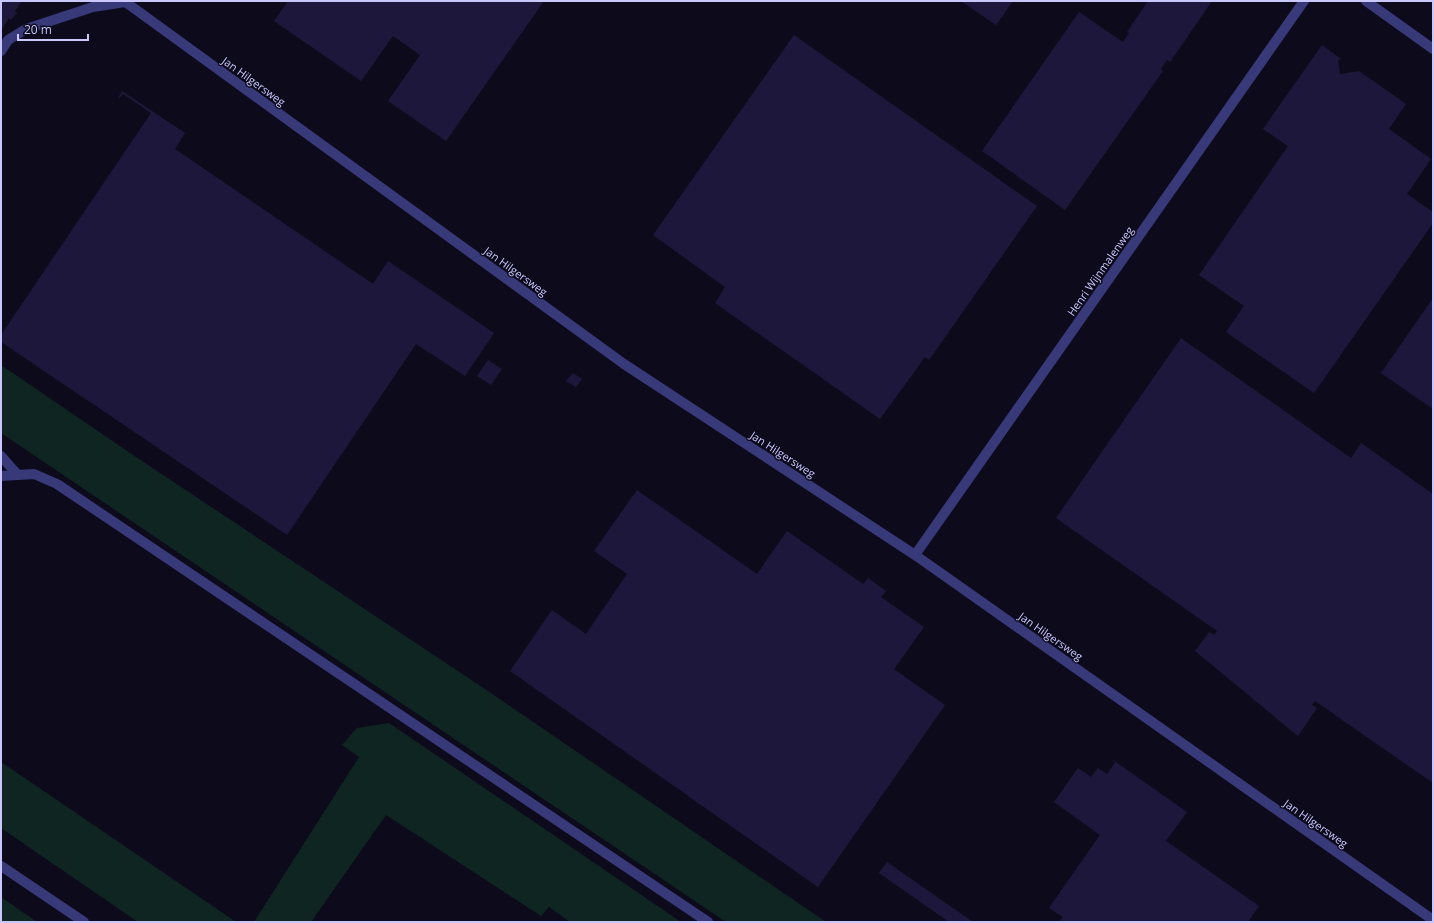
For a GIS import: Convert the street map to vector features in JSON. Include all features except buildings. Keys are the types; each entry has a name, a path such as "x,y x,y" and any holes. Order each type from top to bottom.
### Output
{"street":[{"name":"Henri Wijnmalenweg","path":"915,555 1304,1"},
{"path":"1366,1 1433,49"},
{"name":"Jan Hilgersweg","path":"124,2 624,364 915,555 1433,920"},
{"path":"1,51 8,40 26,29 93,7 124,2"},
{"path":"1,456 17,474"},
{"path":"1,476 34,474 57,484 708,922"},
{"path":"1,866 84,922"}],"green space":[{"path":"1,365 130,453 482,687 826,922 726,922 1,433"},
{"path":"389,723 681,922 570,922 549,907 541,916 386,815 311,922 254,922 359,757 342,745 357,728"},
{"path":"1,762 236,922 138,922 1,828"},
{"path":"1,897 37,922 1,922"}]}
